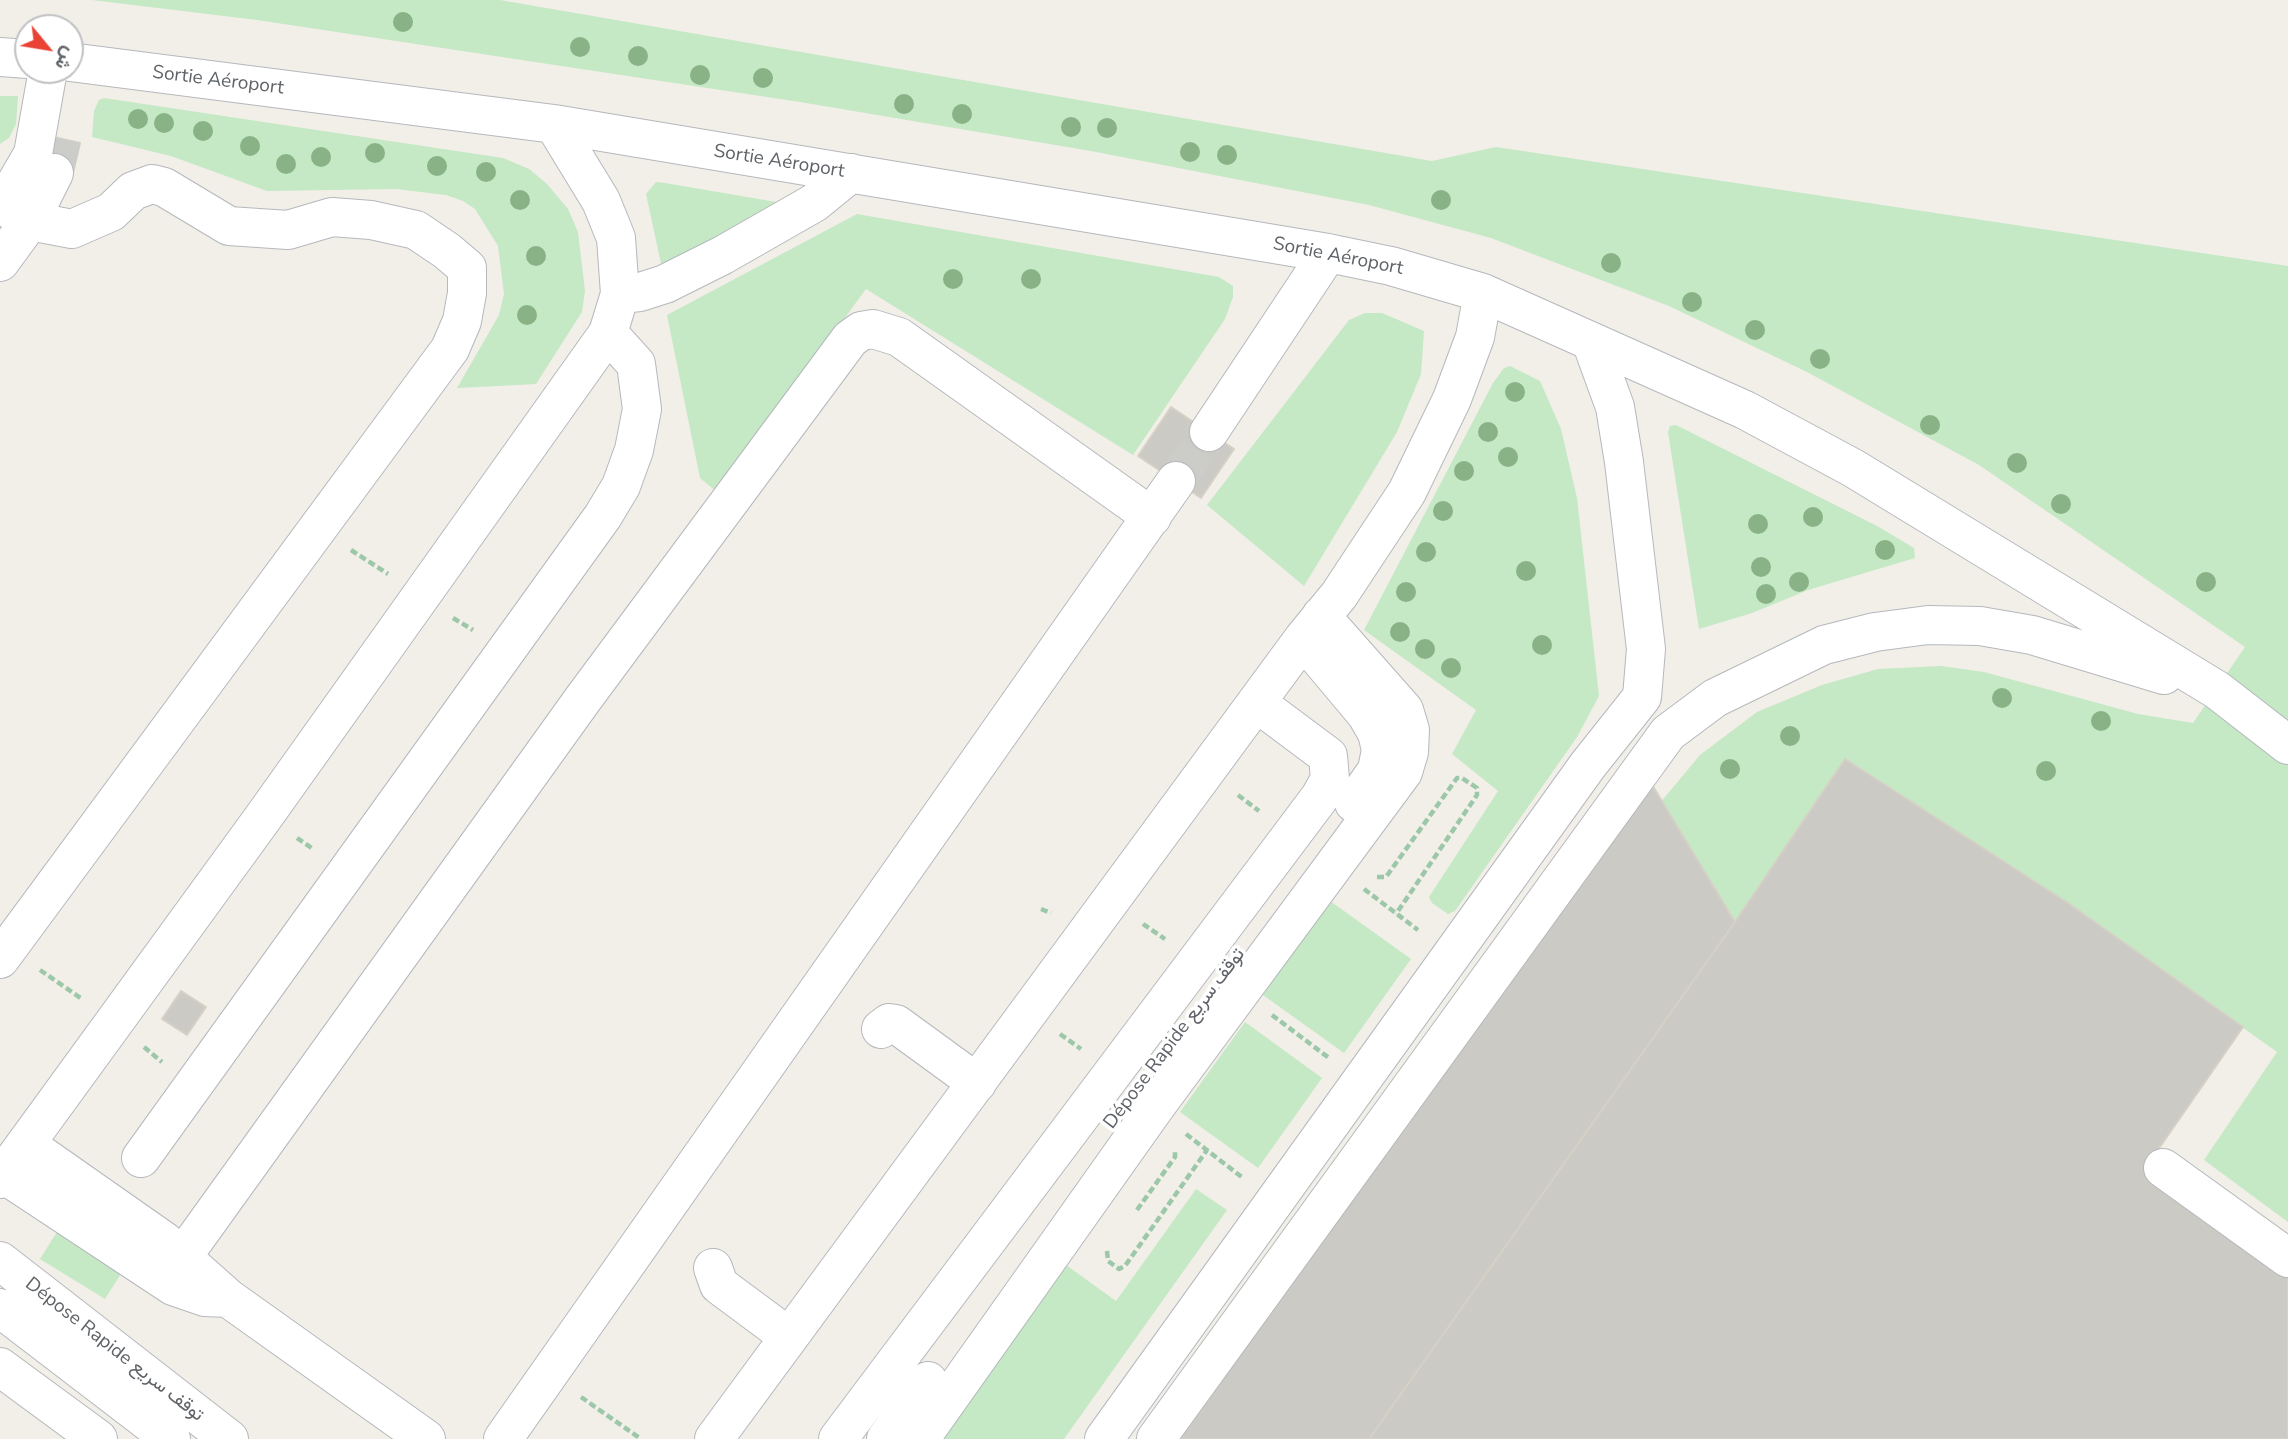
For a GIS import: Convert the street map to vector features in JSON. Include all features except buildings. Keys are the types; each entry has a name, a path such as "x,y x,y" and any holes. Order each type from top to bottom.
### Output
{"street":[{"name":"Sortie Aéroport","path":"84,67 554,124 1328,253 1391,267 1483,293 1592,344 1745,410 1853,468 2217,690"},
{"path":"0,262 11,210 58,84"},
{"path":"11,210 58,156 64,84"},
{"path":"11,1167 608,333 620,294 616,239 601,201 554,124"},
{"path":"620,294 640,292 665,284 723,255 814,203 851,173"},
{"path":"0,959 450,349 462,321 467,293 467,268 447,251 416,230 371,220 332,217 288,230 229,226 164,187 152,184 133,191 110,212 72,229 11,210"},
{"path":"1209,432 1328,253"},
{"path":"714,1439 1312,627 1339,595 1407,492 1452,399 1475,337 1483,293"},
{"path":"183,1256 591,688 850,340 861,331 873,329 898,337 1152,517"},
{"path":"141,1158 603,516 621,486 634,450 642,409 636,364 619,341 608,333"},
{"path":"1104,1439 1588,765 1642,697 1646,649 1624,462 1615,407 1592,344"},
{"path":"503,1439 1176,481"},
{"path":"1156,1439 1668,733 1715,698 1824,645 1875,632 1928,625 1980,626 2032,635 2217,690 2288,745"},
{"path":"919,1439 1156,1106 1403,772 1410,741 1404,710 1312,627"},
{"name":"Dépose Rapide توقف سريع","path":"886,1439 1137,1090 1377,770 1381,750 1377,733 1312,627"},
{"path":"1642,697 1668,733"},
{"path":"838,1439 1320,797 1329,779 1331,766 1328,756 1257,703"},
{"path":"881,1029 889,1023 896,1024 977,1083"},
{"path":"11,1167 183,1256 228,1298 426,1439"},
{"path":"11,1167 173,1286 205,1297 228,1298"},
{"path":"2162,1168 2288,1258"},
{"name":"Dépose Rapide توقف سريع","path":"0,1261 229,1439"},
{"path":"713,1268 719,1285 789,1337"},
{"path":"0,1308 171,1439"},
{"path":"0,1367 98,1439"}],"path":[{"path":"1359,886 1396,914 1477,795 1475,787 1462,778 1457,778 1386,877 1377,878"},
{"path":"1279,1020 1304,1040"},
{"path":"1114,1242 1105,1259 1121,1269 1207,1150 1175,1127"},
{"path":"1129,1220 1176,1155 1173,1148"},
{"path":"549,1374 641,1439"}],"green space":[{"path":"92,0 500,0 1432,161 1496,147 2288,266 2288,1222 2204,1160 2277,1052 2068,903 1845,759 1735,922 1660,803 1700,755 1757,712 1822,685 1878,669 1941,666 1984,672 2138,714 2193,723 2245,647 1979,465 1807,372 1669,306 1491,238 1369,205 1091,151 800,102 257,20"},
{"path":"0,96 18,96 16,124 9,138 0,144"},
{"path":"104,98 503,158 529,169 547,184 568,209 578,232 585,291 582,312 536,384 457,388 499,315 504,294 498,246 475,209 446,195 396,189 267,191 171,156 92,137 94,111 99,100"},
{"path":"656,182 782,203 662,268 646,194"},
{"path":"857,214 1219,277 1233,286 1233,297 1225,319 1133,455 866,289 717,492 700,478 667,315"},
{"path":"1365,313 1382,313 1424,331 1421,374 1397,432 1304,586 1207,505 1349,320"},
{"path":"1510,366 1540,381 1561,429 1577,498 1599,696 1577,737 1455,911 1448,914 1432,903 1429,897 1498,791 1452,754 1476,710 1364,630 1493,383 1504,368"},
{"path":"1676,425 1877,526 1914,548 1915,558 1808,590 1752,613 1699,629 1668,432 1670,426"},
{"path":"1330,901 1411,959 1344,1053 1263,995"},
{"path":"1245,1022 1322,1078 1258,1168 1180,1112"},
{"path":"1196,1189 1227,1210 1064,1439 942,1439 1066,1265 1116,1301"},
{"path":"57,1232 122,1272 105,1299 40,1259"}],"tunnel":[{"path":"54,173 62,139"},
{"path":"1176,481 1209,432"}]}
